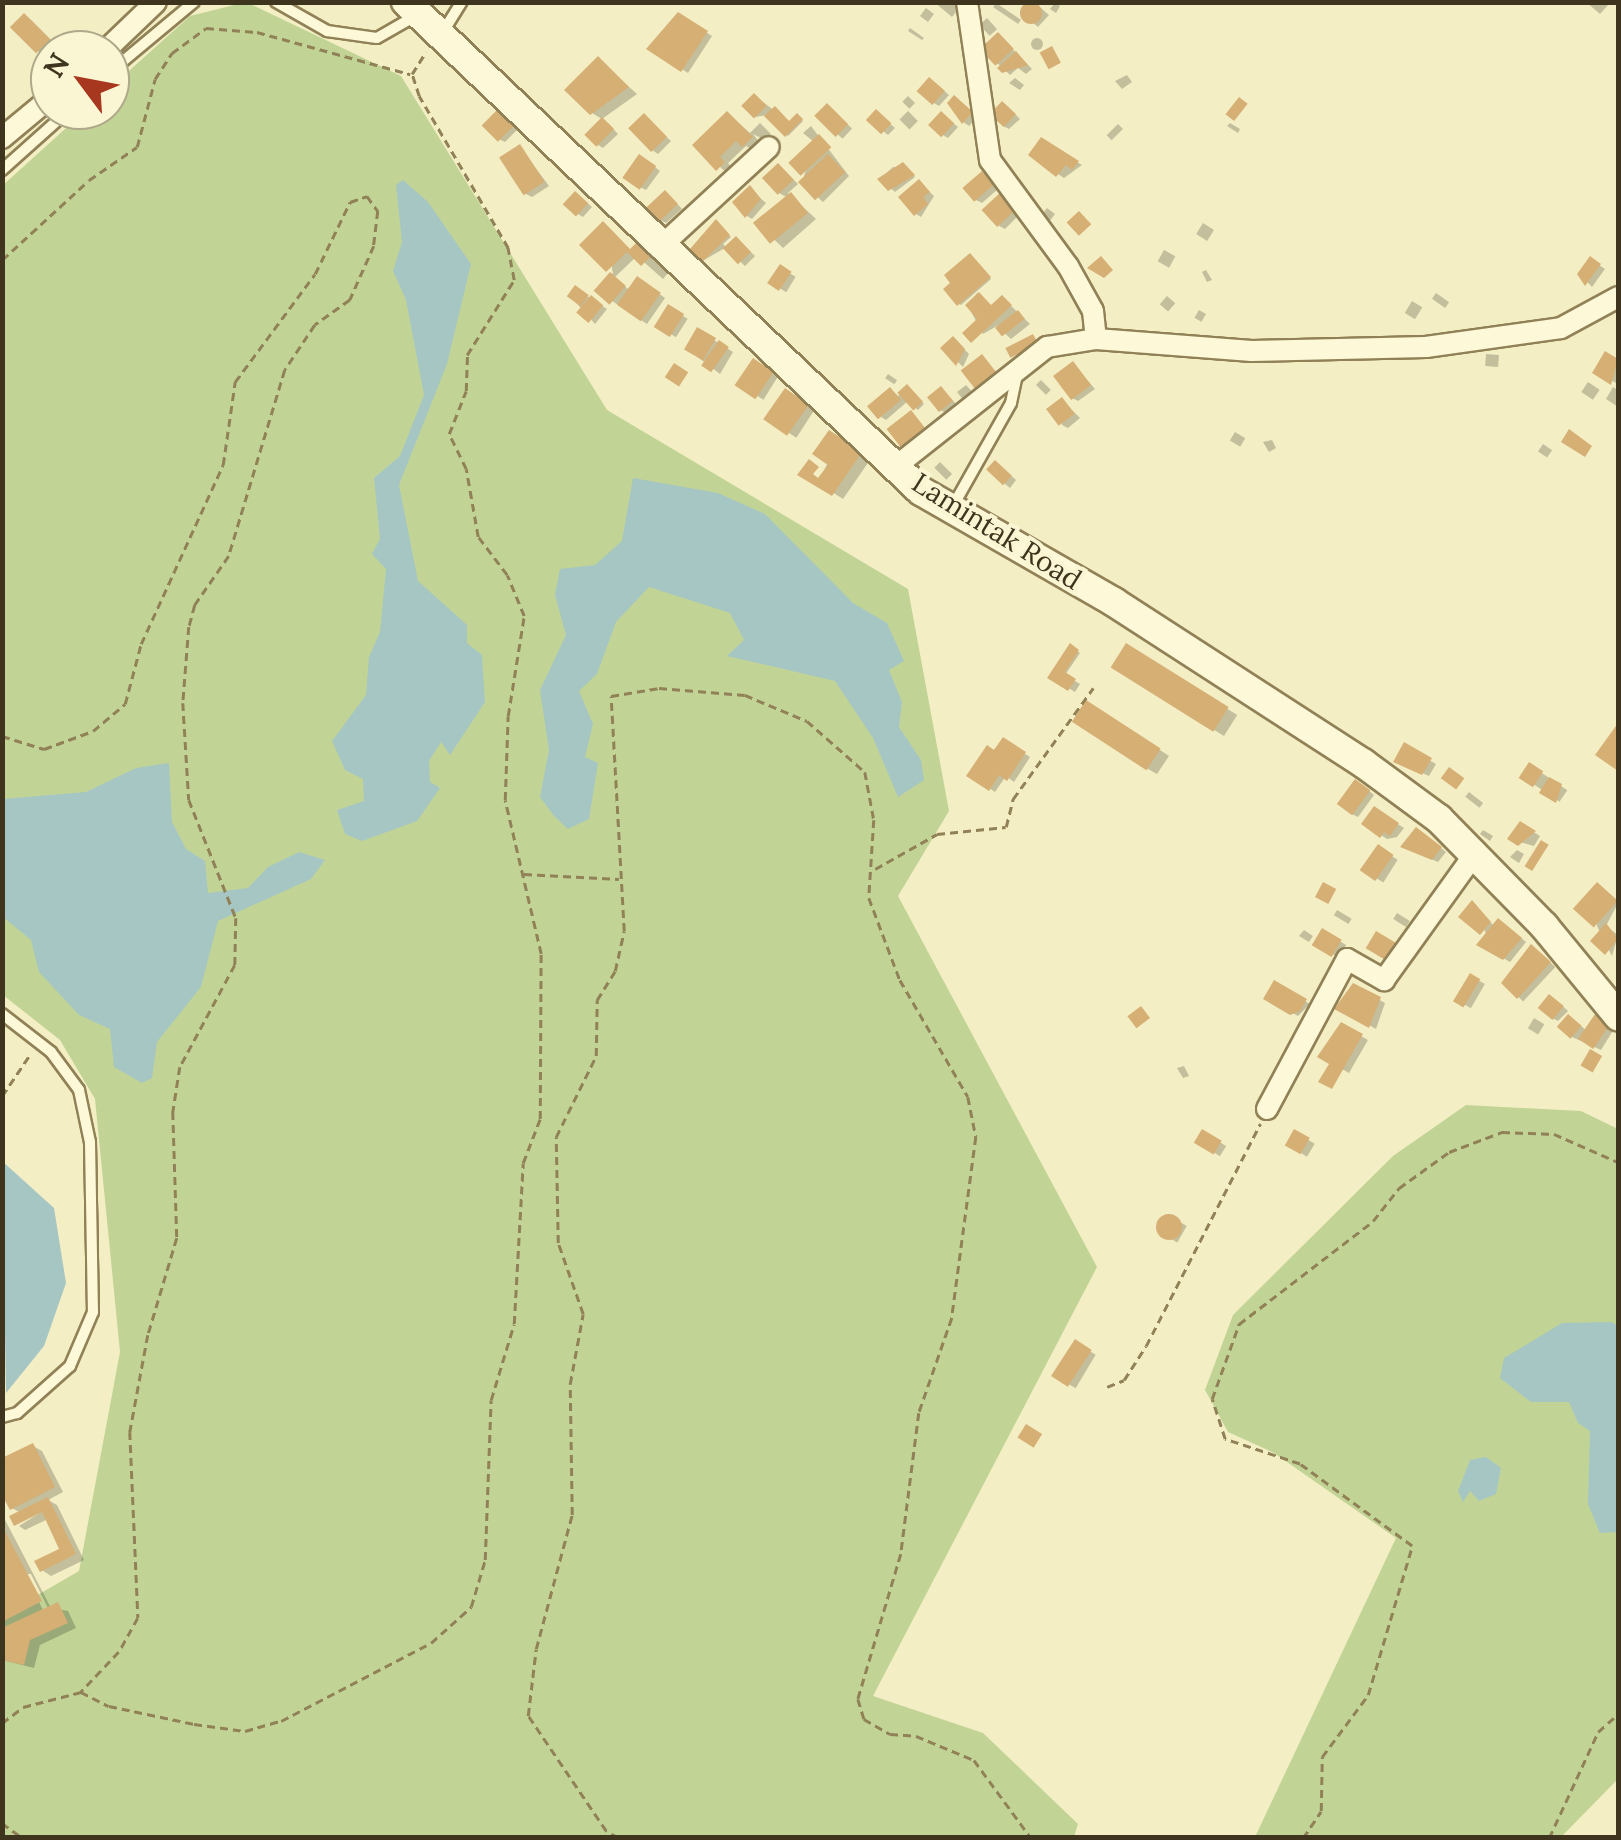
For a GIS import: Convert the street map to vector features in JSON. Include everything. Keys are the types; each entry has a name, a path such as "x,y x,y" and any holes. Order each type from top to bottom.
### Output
{"main road":[{"name":"Lamintak Road","path":"412,9 659,248 896,467 952,509 1114,602 1363,763 1476,852 1618,1016"}],"street":[{"path":"127,30 156,2"},
{"path":"967,2 990,160 1068,266 1093,311 1096,340"},
{"path":"2,138 30,115"},
{"path":"659,248 769,147"},
{"path":"896,467 1047,346 1096,340 1252,351 1426,347 1561,328 1618,298"},
{"path":"1267,1109 1347,960 1384,980 1476,852"}],"lane":[{"path":"130,55 194,2"},
{"path":"276,2 327,31 377,38 412,9"},
{"path":"441,36 462,2"},
{"path":"2,170 46,130"},
{"path":"952,509 1010,403 1018,370"},
{"path":"2,1014 38,1042 79,1090 90,1142 93,1312 70,1366 17,1414 2,1417"}],"path":[{"path":"2,260 89,180 136,147 155,79 172,52 206,28 257,32 412,74 508,248 514,280 467,356 466,390 449,434 466,468 478,537 507,575 524,616 508,716 505,800 541,954 540,1120 523,1163 514,1324 492,1400 485,1560 471,1607 431,1643 281,1722 245,1731 109,1706 81,1692"},
{"path":"412,74 441,36"},
{"path":"2,736 44,750 93,731 125,704 141,644 223,465 235,382 315,274 350,202 367,196 378,211 374,246 350,300 315,325 285,370 229,556 195,605 189,627 183,703 189,800 198,834 215,854 228,888 236,918 234,965 180,1068 173,1112 177,1238 148,1335 130,1432 138,1618 119,1652 81,1692 23,1707 2,1723"},
{"path":"618,1838 606,1831 528,1716 536,1649 572,1515 570,1384 583,1314 558,1243 556,1137 596,1056 597,1000 615,971 624,930 611,696 660,688 745,695 807,721 865,772 874,820 868,898 900,980 968,1097 976,1138 952,1318 919,1412 901,1554 858,1699 864,1720 890,1734 916,1736 974,1760 1030,1838"},
{"path":"873,869 937,834 990,834 1006,827 1013,799 1093,688"},
{"path":"523,874 619,879"},
{"path":"2,1096 38,1042"},
{"path":"1107,1386 1124,1380 1146,1346 1267,1109"},
{"path":"1304,1838 1321,1811 1322,1757 1368,1694 1412,1546 1300,1464 1226,1439 1212,1400 1239,1324 1373,1222 1399,1188 1448,1152 1502,1132 1554,1134 1618,1162"},
{"path":"1549,1838 1598,1732 1618,1714"},
{"path":"2,1823 24,1838"}],"green space":[{"path":"246,2 401,76 607,410 908,589 949,811 898,896 1097,1267 873,1696 983,1733 1078,1824 1074,1837 3,1837 3,1615 79,1571 120,1352 95,1099 60,1040 3,995 2,186 64,130 130,130 130,70 190,16"},
{"path":"1466,1105 1581,1111 1618,1129 1618,1779 1561,1837 1255,1837 1396,1538 1274,1453 1228,1432 1205,1390 1233,1315 1393,1156"}],"water":[{"path":"403,180 428,202 471,264 447,364 399,485 418,581 467,625 467,643 482,655 485,702 450,755 441,742 429,761 430,782 440,788 417,821 362,841 345,834 337,810 364,801 363,779 345,770 332,741 366,695 369,657 380,632 386,569 372,554 380,539 374,478 400,456 424,395 406,300 393,271 402,242 396,185"},
{"path":"633,478 718,493 765,514 853,603 887,623 904,661 889,670 902,702 899,727 921,760 924,780 898,797 873,738 835,681 727,656 744,640 730,613 649,587 616,622 597,674 579,691 593,724 585,757 598,763 589,819 568,829 554,816 540,797 549,750 540,690 566,635 555,595 560,569 595,565 622,541"},
{"path":"169,763 172,822 186,849 205,861 208,893 248,888 268,867 299,852 325,860 311,879 218,921 201,987 157,1042 152,1078 142,1083 114,1067 110,1029 79,1015 39,972 31,940 3,917 3,799 86,792 136,768"},
{"path":"2,1161 54,1208 66,1283 44,1346 6,1393"},
{"path":"1612,1322 1618,1326 1618,1532 1600,1533 1588,1504 1590,1431 1578,1423 1569,1402 1531,1402 1500,1378 1504,1358 1562,1323"},
{"path":"1486,1457 1501,1468 1496,1494 1479,1501 1470,1491 1463,1502 1458,1491 1470,1460"}],"building":[{"path":"1031,2 1042,13 1031,24 1020,13"},
{"path":"678,12 708,31 681,72 646,49"},
{"path":"24,13 41,30 30,30 30,47 10,27"},
{"path":"998,32 1014,49 995,66 980,49"},
{"path":"1052,46 1061,63 1049,69 1040,53"},
{"path":"1016,51 1028,65 1002,73 997,68"},
{"path":"598,56 629,87 590,115 564,90"},
{"path":"929,77 945,91 932,105 917,91"},
{"path":"754,93 767,106 754,118 741,106"},
{"path":"954,95 973,112 962,124 947,103"},
{"path":"1239,97 1248,104 1234,121 1225,114"},
{"path":"1002,101 1016,114 1004,127 990,114"},
{"path":"827,103 848,124 835,137 814,116"},
{"path":"775,106 789,121 797,113 803,119 785,137 764,116"},
{"path":"500,107 516,123 498,142 482,125"},
{"path":"876,109 891,123 881,134 866,120"},
{"path":"727,111 753,137 742,147 736,141 720,157 725,162 716,171 692,145"},
{"path":"941,111 954,123 941,137 928,125"},
{"path":"644,113 667,137 651,152 628,128"},
{"path":"602,117 614,129 596,147 584,135"},
{"path":"819,134 831,147 801,176 788,163"},
{"path":"1041,137 1079,161 1072,170 1066,165 1056,177 1028,155"},
{"path":"520,144 545,182 524,195 499,158"},
{"path":"639,154 656,166 640,190 622,178"},
{"path":"828,154 845,172 815,200 798,182"},
{"path":"903,162 915,175 888,191 877,179"},
{"path":"778,163 794,180 778,195 762,178"},
{"path":"982,171 994,185 974,202 962,188"},
{"path":"919,179 930,192 923,197 928,204 914,216 898,197"},
{"path":"750,185 761,199 745,218 732,202"},
{"path":"665,190 678,204 659,222 646,208"},
{"path":"575,191 588,203 576,216 563,204"},
{"path":"1002,191 1018,208 997,227 982,210"},
{"path":"791,192 808,213 770,244 753,223"},
{"path":"1079,211 1091,224 1079,236 1067,223"},
{"path":"716,219 730,235 702,262 690,249"},
{"path":"603,221 630,249 640,239 653,254 641,266 627,252 606,272 579,245"},
{"path":"736,236 751,252 738,264 723,248"},
{"path":"970,253 991,277 957,306 943,289 950,283 944,275"},
{"path":"1101,256 1113,270 1104,278 1087,268"},
{"path":"1590,256 1601,264 1585,286 1577,274"},
{"path":"780,264 792,272 779,291 767,283"},
{"path":"610,272 626,286 609,305 594,291"},
{"path":"637,276 661,293 641,321 617,305"},
{"path":"575,285 589,295 581,306 567,296"},
{"path":"979,292 991,305 1002,295 1012,305 971,343 962,333 977,319 965,305"},
{"path":"591,295 603,305 588,323 576,313"},
{"path":"668,304 684,314 670,337 654,327"},
{"path":"1018,310 1025,319 1002,337 995,328"},
{"path":"697,327 716,338 703,361 684,350"},
{"path":"1033,334 1038,344 1010,358 1005,348"},
{"path":"953,336 965,349 956,366 940,348"},
{"path":"719,340 729,347 711,372 701,365"},
{"path":"1605,351 1618,359 1611,385 1592,373"},
{"path":"982,354 1000,377 979,393 961,371"},
{"path":"753,358 774,372 755,399 735,385"},
{"path":"1073,361 1091,385 1071,400 1053,376"},
{"path":"674,363 688,372 679,387 665,377"},
{"path":"907,384 923,402 913,411 897,393"},
{"path":"941,386 953,401 939,412 927,397"},
{"path":"890,387 901,400 878,419 867,406"},
{"path":"785,388 809,405 787,436 763,419"},
{"path":"1062,397 1075,414 1059,426 1046,409"},
{"path":"911,410 930,434 906,454 887,429"},
{"path":"1569,429 1592,446 1585,457 1561,442"},
{"path":"829,430 862,452 832,496 797,475 809,459 819,467 813,474 818,478 828,465 812,454"},
{"path":"995,460 1012,476 1003,485 986,470"},
{"path":"1070,643 1079,650 1065,672 1076,679 1068,691 1047,678"},
{"path":"1126,643 1229,707 1213,732 1111,668"},
{"path":"1086,700 1161,748 1146,770 1072,722"},
{"path":"1618,723 1618,771 1595,755"},
{"path":"1003,737 1026,752 1007,781 999,775 989,791 966,776 987,745 994,750"},
{"path":"1404,742 1432,758 1422,775 1393,762"},
{"path":"1529,762 1543,771 1533,787 1519,778"},
{"path":"1449,767 1464,778 1456,789 1441,778"},
{"path":"1549,777 1562,784 1556,803 1539,793"},
{"path":"1355,779 1370,790 1352,815 1337,804"},
{"path":"1374,806 1399,823 1390,836 1384,832 1380,838 1361,824"},
{"path":"1520,821 1536,831 1518,846 1507,839"},
{"path":"1416,827 1442,847 1432,860 1400,847"},
{"path":"1541,840 1549,845 1532,871 1525,866"},
{"path":"1378,844 1394,855 1375,881 1360,870"},
{"path":"1323,882 1336,889 1328,904 1315,897"},
{"path":"1597,882 1618,901 1594,927 1573,909"},
{"path":"1472,900 1491,922 1480,935 1458,917"},
{"path":"1498,918 1522,938 1503,960 1476,945"},
{"path":"1606,923 1618,939 1605,955 1590,941"},
{"path":"1322,928 1342,940 1331,957 1312,945"},
{"path":"1376,931 1396,943 1385,960 1366,948"},
{"path":"1531,944 1551,962 1517,999 1501,983"},
{"path":"1470,973 1480,979 1463,1007 1453,1001"},
{"path":"1274,980 1307,999 1300,1011 1290,1015 1263,999"},
{"path":"1353,983 1381,997 1369,1028 1334,1009"},
{"path":"1549,994 1564,1006 1552,1020 1538,1008"},
{"path":"1141,1006 1150,1018 1136,1028 1127,1016"},
{"path":"1568,1014 1582,1026 1570,1039 1557,1027"},
{"path":"1595,1014 1610,1024 1593,1049 1578,1039"},
{"path":"1341,1022 1363,1034 1332,1089 1318,1082 1329,1064 1317,1057"},
{"path":"1590,1049 1602,1056 1593,1072 1580,1065"},
{"path":"1202,1129 1222,1141 1213,1155 1194,1143"},
{"path":"1294,1129 1310,1138 1301,1154 1285,1146"},
{"path":"1169,1214 1178,1218 1182,1227 1178,1236 1169,1240 1160,1236 1156,1227 1160,1218"},
{"path":"1075,1339 1092,1350 1068,1387 1051,1376"},
{"path":"1026,1424 1042,1434 1034,1448 1018,1438"},
{"path":"33,1443 55,1487 10,1510 2,1495 2,1458"},
{"path":"48,1497 76,1554 40,1572 34,1561 59,1549 42,1512 14,1526 9,1516"},
{"path":"2,1526 42,1601 2,1622"},
{"path":"58,1602 68,1623 30,1640 24,1665 2,1660 2,1628"}]}
